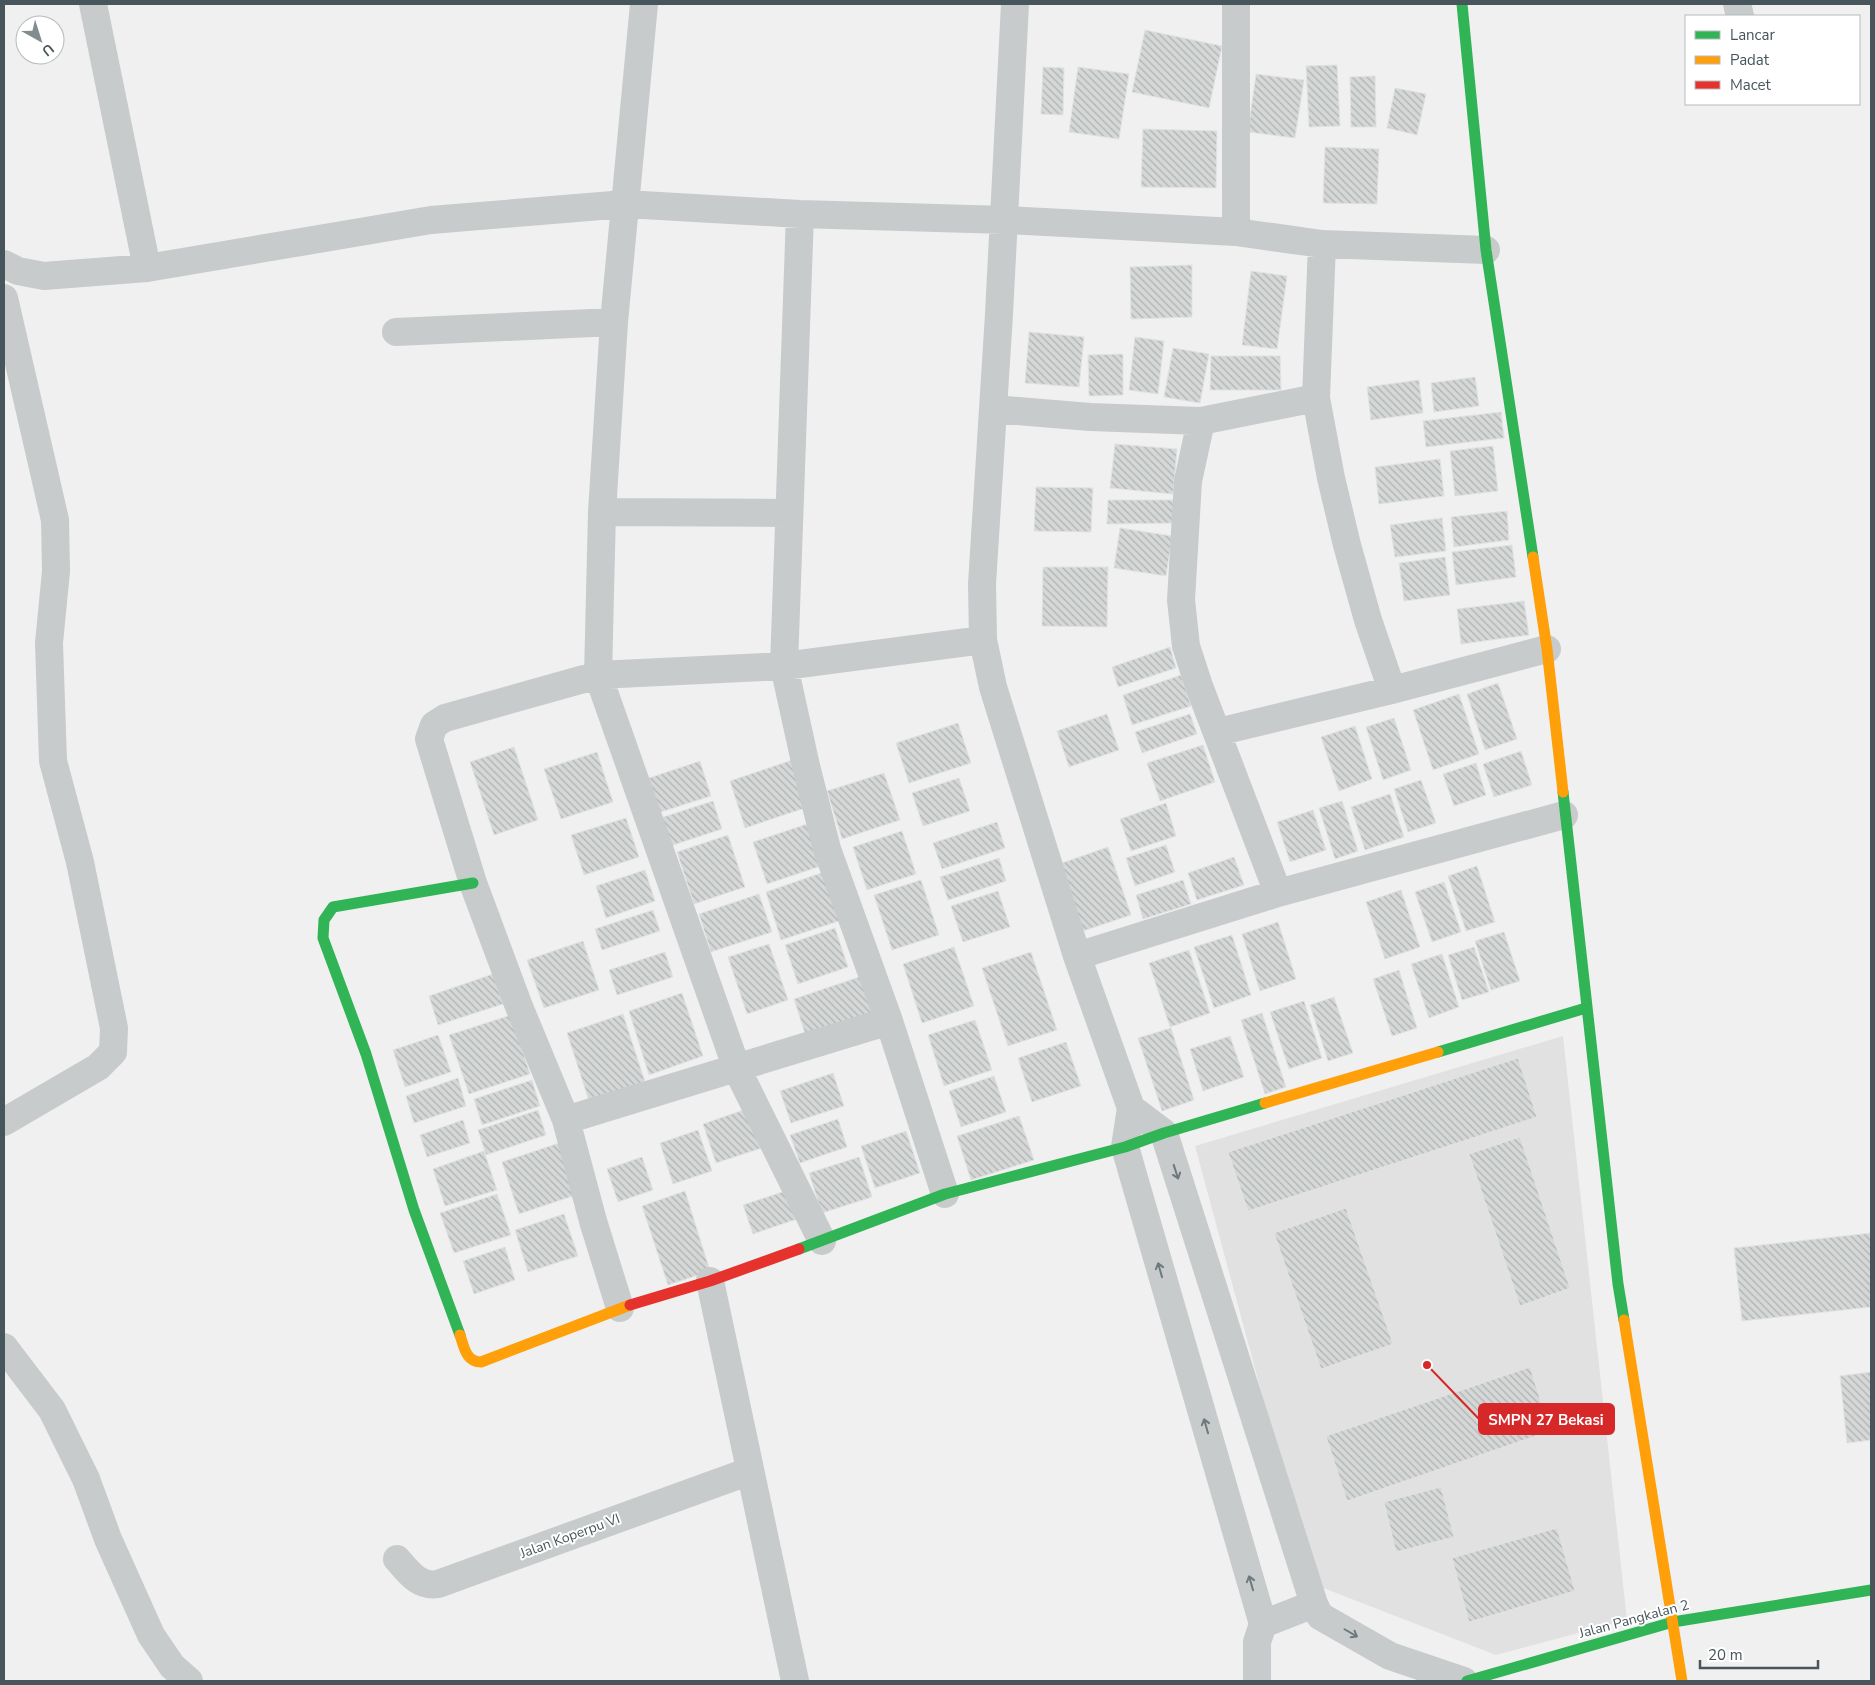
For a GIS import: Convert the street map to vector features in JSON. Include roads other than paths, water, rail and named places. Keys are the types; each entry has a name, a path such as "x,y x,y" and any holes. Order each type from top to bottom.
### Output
{"street":[{"path":"93,4 147,268"},
{"path":"644,4 614,322 602,512 598,675 737,1069 822,1241"},
{"path":"1016,4 994,409 982,584 983,640 993,686 1077,956 1131,1108 1125,1148 1263,1624 1257,1642 1257,1681"},
{"path":"1236,4 1236,232"},
{"path":"1462,4 1486,250 1519,459 1546,649 1618,1284 1682,1681"},
{"path":"4,264 18,271 44,276 147,268 431,220 625,204 800,214 1004,220 1236,232 1322,244 1486,250"},
{"path":"800,214 784,666 827,849 889,1021 945,1194"},
{"path":"1322,244 1316,398 1331,478 1347,545 1368,620 1392,690"},
{"path":"4,298 55,520 56,571 49,643 53,761 80,862 114,1028 113,1052 98,1066 4,1122"},
{"path":"396,332 614,322"},
{"path":"994,409 1090,417 1200,421 1316,398"},
{"path":"1200,421 1188,482 1181,600 1186,646 1199,686 1278,893"},
{"path":"602,512 789,513"},
{"path":"620,1308 593,1222 566,1120 518,1004 473,883 429,739 434,725 445,718 598,675 784,666 983,640"},
{"path":"1218,732 1392,690 1546,649"},
{"path":"1077,956 1278,893 1564,815"},
{"path":"473,883 332,907 324,920 323,938 366,1054 414,1210 468,1357 474,1362 482,1362 620,1308 710,1281 945,1194 1125,1148 1164,1133 1586,1008"},
{"path":"566,1120 889,1021"},
{"path":"1131,1108 1164,1133 1314,1604 1320,1616 1390,1656 1466,1681"},
{"path":"710,1281 795,1681"},
{"path":"4,1347 52,1410 86,1479 108,1539 152,1635 172,1666 189,1681"},
{"name":"Jalan Koperpu VI","path":"397,1560 414,1577 426,1585 445,1582 750,1471"},
{"name":"Jalan Pangkalan 2","path":"1466,1681 1673,1622 1871,1590"},
{"path":"1263,1624 1314,1604"}],"place":[{"name":"SMPN 27 Bekasi","path":"1427,1365"}]}
